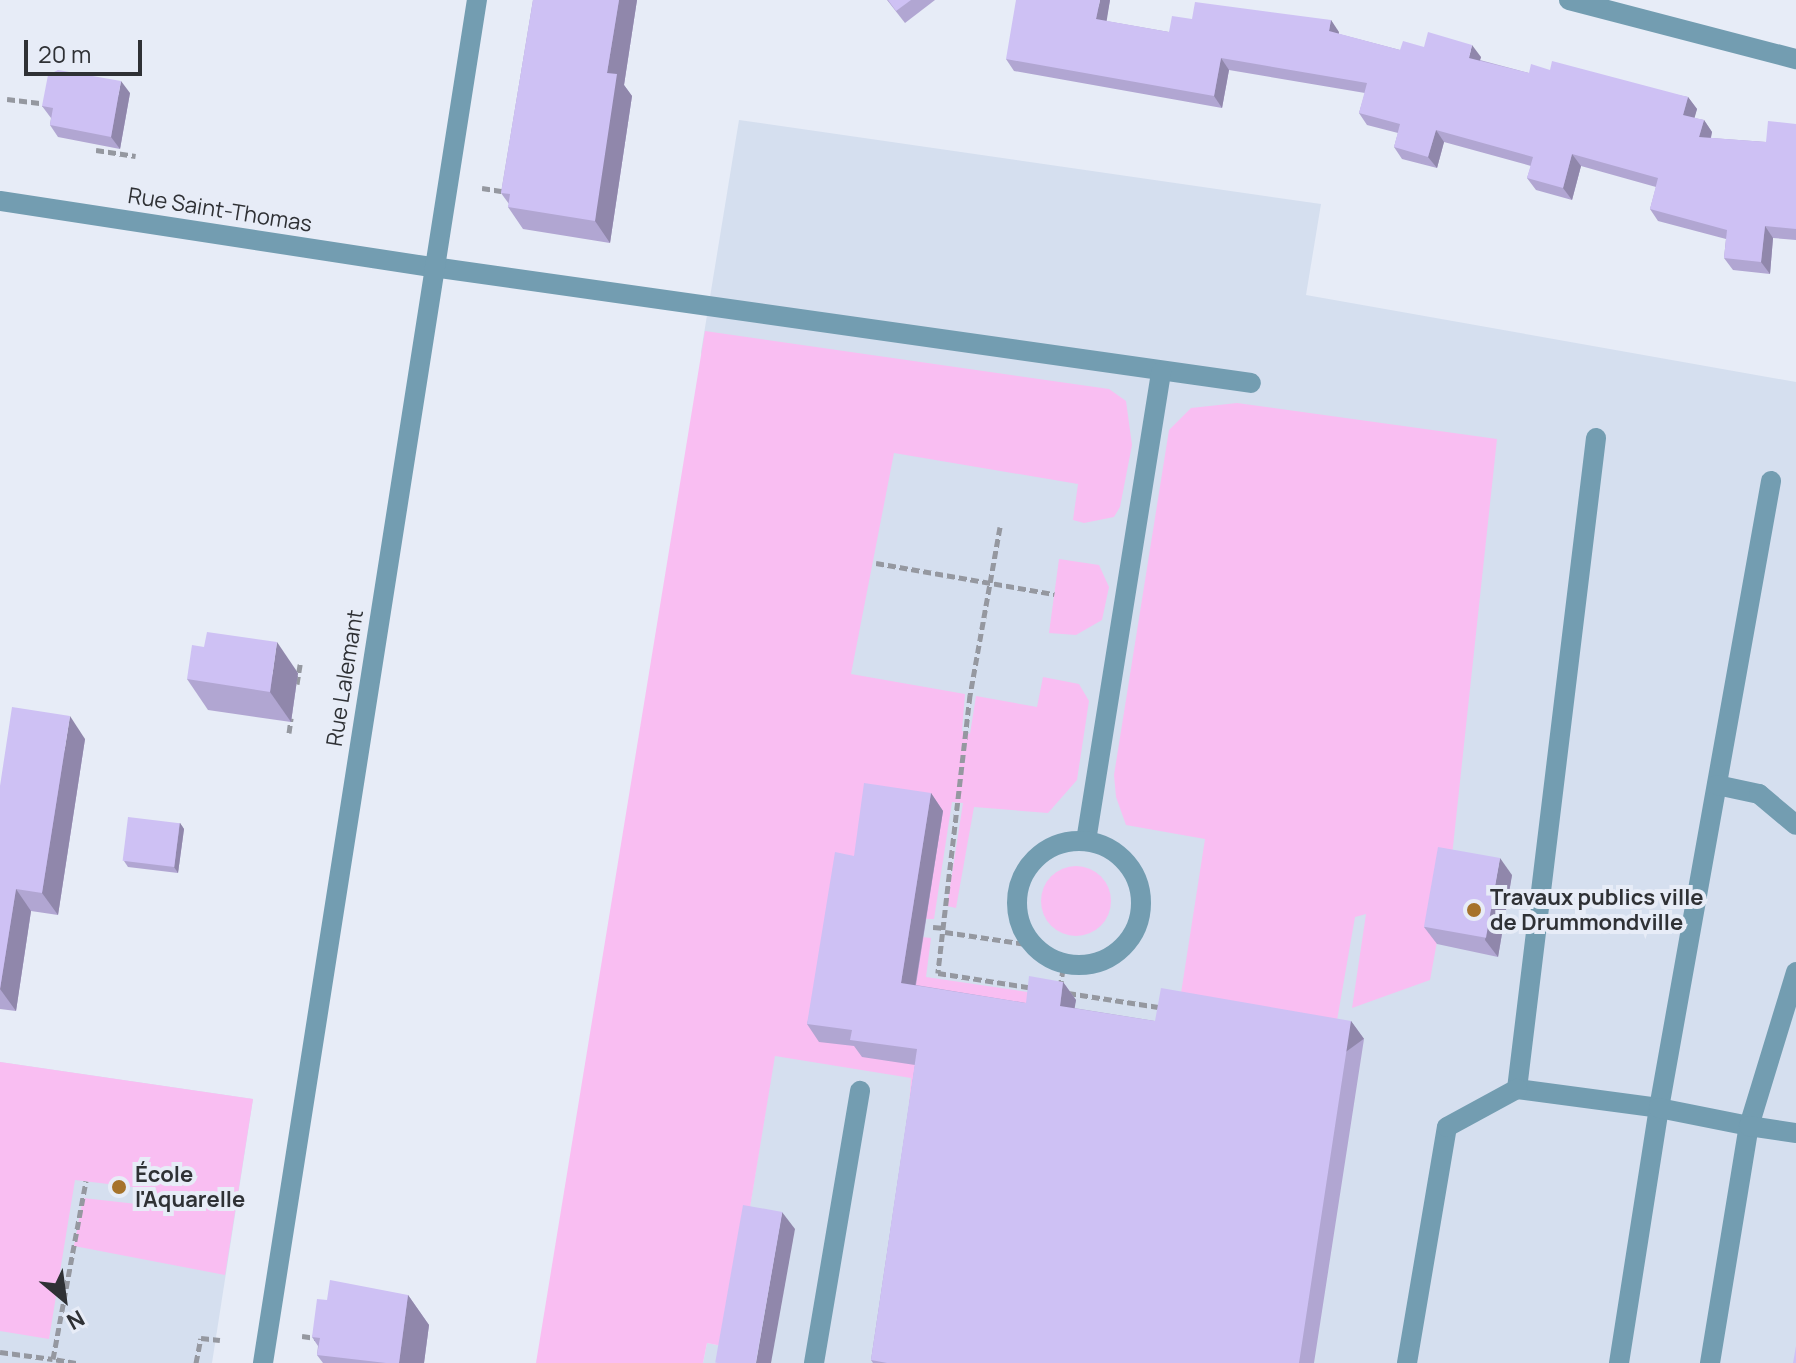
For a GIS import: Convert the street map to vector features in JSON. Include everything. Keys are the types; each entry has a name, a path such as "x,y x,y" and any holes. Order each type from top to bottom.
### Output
{"street":[{"name":"Rue Lalemant","path":"263,1363 477,0"},
{"path":"1569,0 1796,59"},
{"name":"Rue Saint-Thomas","path":"0,201 433,267 1251,383"},
{"path":"1086,841 1161,372"},
{"path":"1517,1089 1596,438"},
{"path":"1619,1363 1659,1108 1771,481"},
{"path":"1717,785 1759,794 1796,825"},
{"path":"1086,841 1113,852 1134,873 1141,910 1135,929 1109,957 1064,962 1033,945 1017,905 1020,884 1045,851 1086,841"},
{"path":"1710,1363 1749,1126 1796,972"},
{"path":"1407,1363 1447,1127 1517,1089 1659,1108 1796,1133"},
{"path":"814,1363 860,1091"}],"path":[{"path":"7,99 53,105"},
{"path":"96,150 136,156"},
{"path":"482,188 519,194"},
{"path":"1000,527 942,911 948,912 938,973 1059,994 1169,1008 1166,1023"},
{"path":"876,563 1054,594"},
{"path":"295,693 300,664"},
{"path":"289,733 293,707"},
{"path":"933,927 1033,945"},
{"path":"1059,994 1064,962"},
{"path":"53,1359 86,1181"},
{"path":"302,1336 325,1339"},
{"path":"196,1363 201,1338 220,1340"},
{"path":"0,1352 76,1363"}],"shaded area":[{"path":"739,120 1321,204 1306,295 1796,382 1796,1363 703,1363 707,1343 727,1347 784,997 701,352"},
{"path":"705,331 1109,389 1126,401 1132,445 1120,507 1114,517 1084,523 1073,520 1078,484 894,453 851,674 965,694 962,731 970,734 976,696 1037,707 1043,677 1079,684 1089,701 1077,780 1048,813 974,807 956,908 947,906 963,803 952,802 934,919 925,919 864,1047 929,1066 909,1108 911,1078 775,1056 727,1347 707,1343 703,1363 536,1363"},
{"path":"1237,403 1497,439 1451,865 1430,980 1352,1008 1366,914 1355,917 1335,1032 1179,1006 1205,839 1126,825 1116,797 1114,775 1169,430 1191,408"},
{"path":"1059,559 1099,565 1109,587 1102,620 1076,635 1049,633"},
{"path":"1076,866 1095,872 1105,882 1111,901 1105,920 1095,930 1076,936 1057,930 1047,920 1041,901 1047,882 1057,872"},
{"path":"922,937 931,938 926,977 1041,994 1038,1020 913,1000"},
{"name":"École l'Aquarelle","path":"0,1062 253,1099 212,1363 0,1363"},
{"name":"École l'Aquarelle","path":"0,1062 253,1099 225,1275 74,1246 83,1198 146,1205 133,1187 75,1180 49,1339 0,1331"}],"building":[{"path":"533,0 619,0 607,73 617,74 595,221 508,207 510,194 501,193"},
{"path":"888,0 911,0 896,11"},
{"path":"1016,0 1100,0 1096,19 1169,32 1172,16 1192,19 1195,2 1331,20 1329,31 1400,50 1403,41 1424,47 1428,32 1472,45 1469,58 1529,73 1531,64 1550,70 1552,61 1688,97 1683,115 1704,120 1699,137 1766,142 1768,121 1796,124 1796,229 1765,226 1761,262 1724,258 1727,230 1650,209 1658,178 1572,154 1563,188 1527,178 1533,157 1436,130 1428,157 1394,147 1400,124 1359,113 1367,83 1221,58 1214,96 1006,59"},
{"path":"58,70 121,81 111,137 50,125 53,108 42,106 48,75"},
{"path":"207,632 277,642 270,692 187,679 192,645 204,647"},
{"path":"12,707 70,716 42,893 16,889 0,989 0,786"},
{"path":"864,783 931,793 901,983 1026,1003 1029,976 1063,982 1060,1006 1155,1021 1161,988 1351,1021 1299,1363 887,1363 871,1360 917,1049 850,1040 852,1030 807,1024 835,852 854,856"},
{"path":"128,817 180,823 174,867 123,861"},
{"path":"1438,847 1500,858 1486,938 1424,927"},
{"path":"743,1205 782,1212 756,1363 715,1363"},
{"path":"330,1280 408,1295 399,1363 317,1355 320,1338 312,1337 317,1299 327,1300"}],"place":[{"name":"Travaux publics ville de Drummondville","path":"1474,910"},
{"name":"École l'Aquarelle","path":"119,1187"}]}
